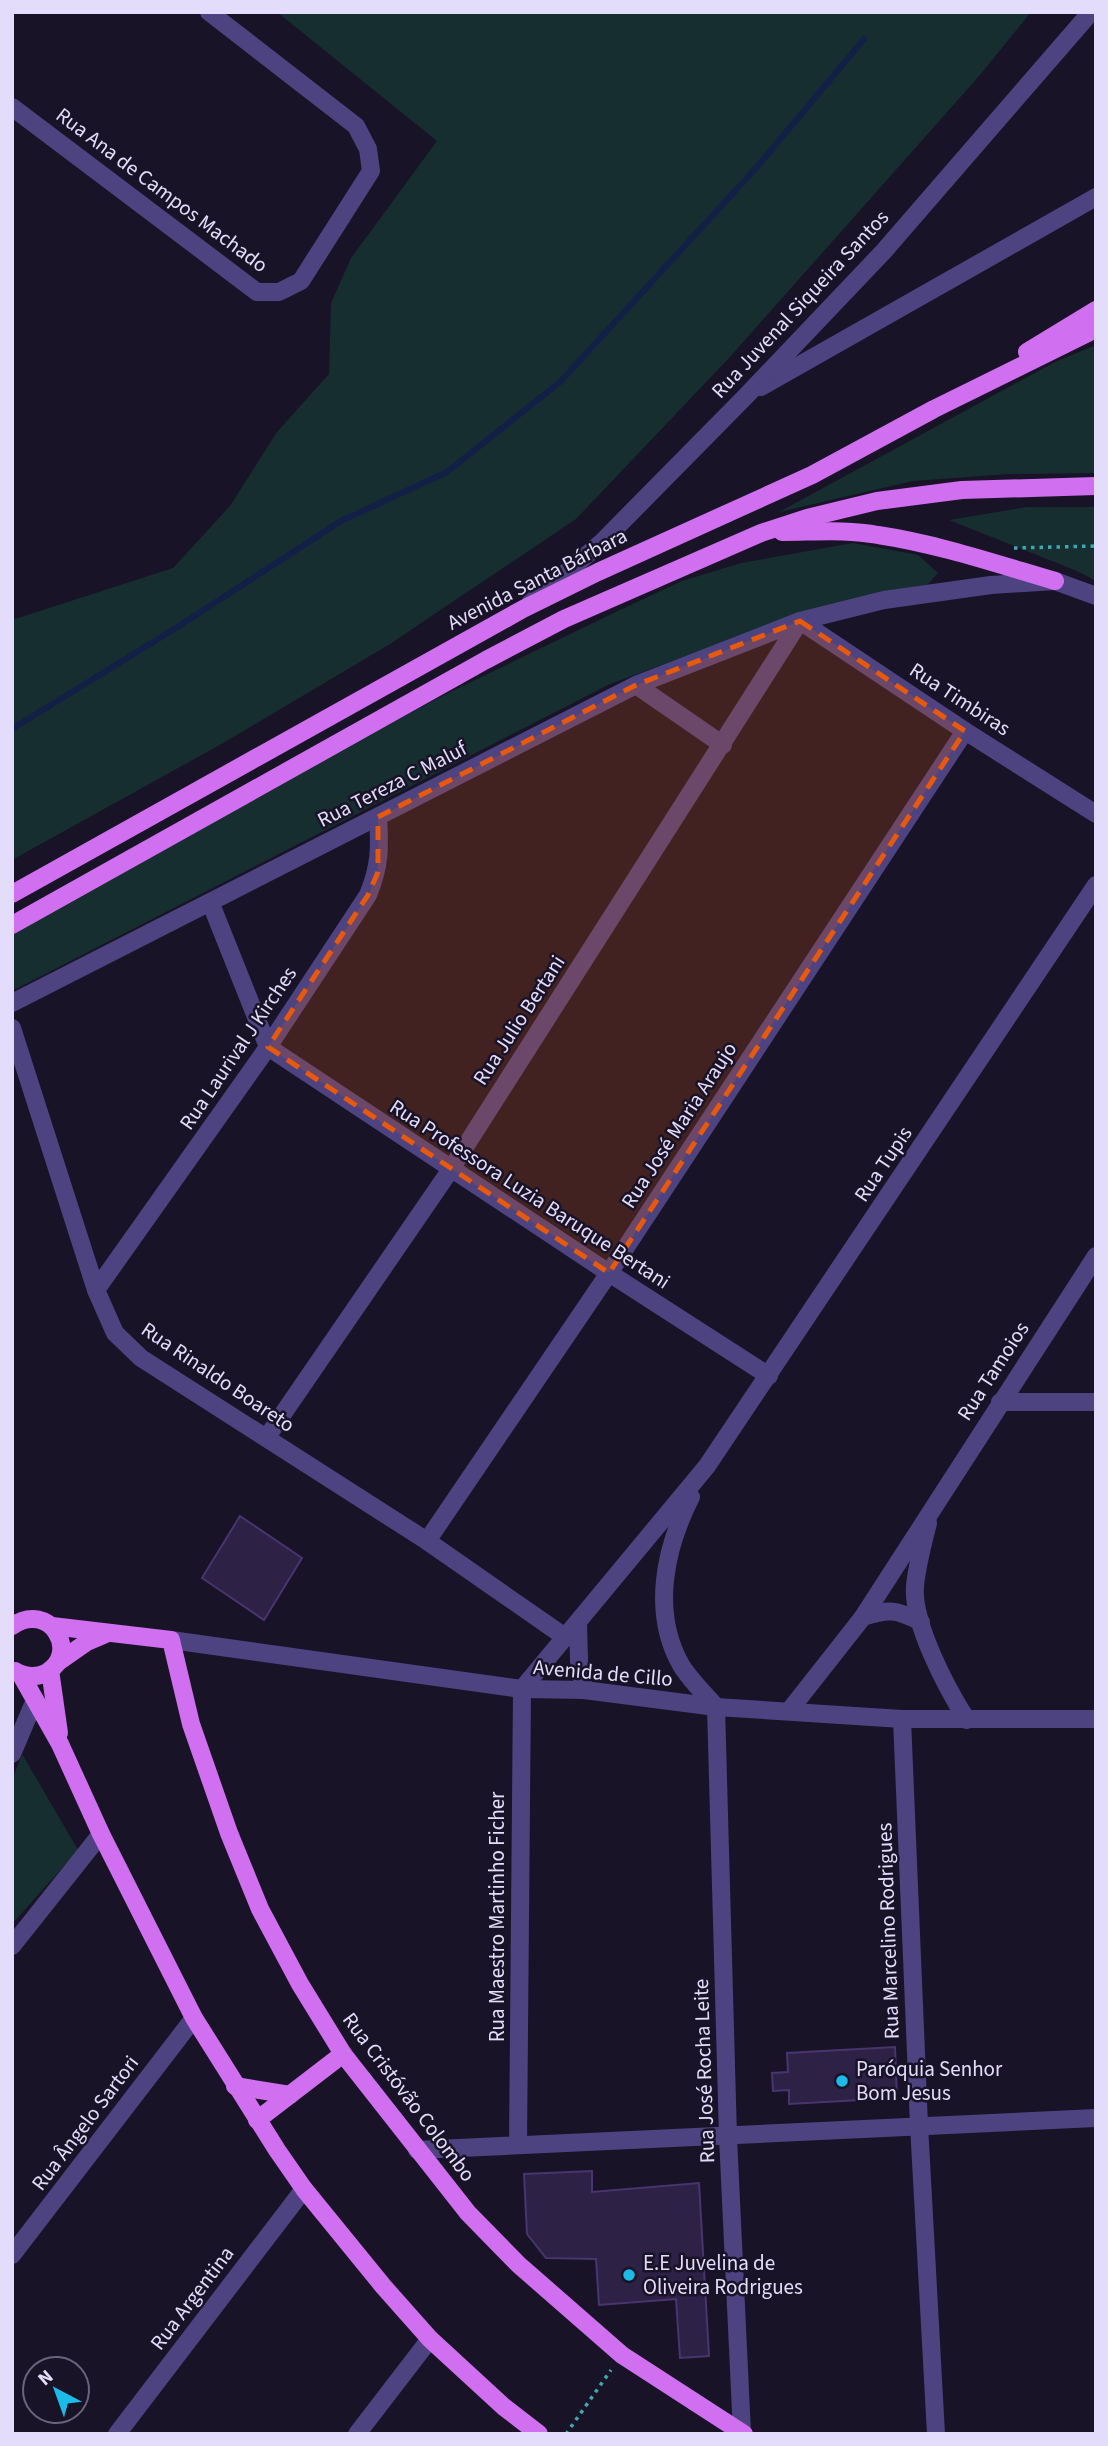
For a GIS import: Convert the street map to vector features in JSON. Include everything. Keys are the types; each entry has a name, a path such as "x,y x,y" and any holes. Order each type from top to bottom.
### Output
{"main road":[{"path":"934,409 1096,310"},
{"name":"Avenida Santa Bárbara","path":"12,894 523,609 812,475 934,409 1096,329"},
{"path":"12,925 564,619 761,533 847,508 913,496 962,490 1096,486"},
{"path":"761,533 878,534 948,550 1055,581"},
{"name":"Avenida de Cillo","path":"12,1625 37,1618 52,1626 171,1640"},
{"path":"52,1626 61,1643 61,1654 53,1667 60,1744"},
{"path":"15,1671 31,1677 53,1667 87,1642 108,1632"},
{"name":"Rua Cristóvão Colombo","path":"171,1640 191,1724 229,1833 260,1909 300,1984 343,2054 468,2213 519,2265 622,2355 743,2433"},
{"path":"15,1671 60,1744 101,1834 194,2018 257,2120 304,2189 430,2339 504,2407 539,2434"},
{"path":"257,2120 343,2054"},
{"path":"236,2086 253,2091 290,2095"}],"street":[{"name":"Rua Ana de Campos Machado","path":"12,107 257,292 279,292 290,287 301,281 371,171 368,149 356,126 209,12"},
{"name":"Rua Juvenal Siqueira Santos","path":"523,609 601,543 884,251 1091,12"},
{"path":"746,396 1096,197"},
{"path":"1055,581 1096,596"},
{"name":"Rua Tereza C Maluf","path":"12,1003 211,904 636,685 800,621 884,600 991,585 1055,581"},
{"name":"Rua Timbiras","path":"800,621 1096,814"},
{"name":"Rua Julio Bertani","path":"267,1437 451,1169 800,621"},
{"path":"636,685 723,745"},
{"name":"Rua José Maria Araujo","path":"427,1541 608,1273 965,731"},
{"name":"Rua Laurival J Kirches","path":"96,1290 268,1047 368,895 378,872 378,817"},
{"name":"Rua Tupis","path":"522,1689 706,1466 1096,886"},
{"path":"211,904 268,1047"},
{"name":"Rua Rinaldo Boareto","path":"12,1028 96,1290 115,1333 141,1358 427,1541 565,1637"},
{"name":"Rua Professora Luzia Baruque Bertani","path":"268,1047 608,1273 769,1376"},
{"name":"Rua Tamoios","path":"789,1712 863,1617 1096,1256"},
{"path":"1000,1402 1096,1402"},
{"name":"Rua Tupis","path":"706,1466 679,1520 666,1567 663,1605 669,1636 682,1666 716,1707"},
{"name":"Rua Tamoios","path":"930,1512 915,1589 921,1622 936,1666 967,1720"},
{"path":"643,1543 661,1556 666,1567"},
{"path":"863,1617 885,1610 901,1612 921,1622"},
{"path":"578,1623 579,1661 584,1690"},
{"name":"Avenida de Cillo","path":"171,1640 522,1689 584,1690 716,1707 902,1719 1096,1719"},
{"name":"Rua Maestro Martinho Ficher","path":"518,2145 522,1689"},
{"path":"12,1754 35,1700"},
{"name":"Rua José Rocha Leite","path":"716,1707 728,2137 743,2433"},
{"name":"Rua Marcelino Rodrigues","path":"902,1719 919,2125 936,2434"},
{"path":"12,1946 101,1834"},
{"name":"Rua Ângelo Sartori","path":"12,2255 194,2018"},
{"path":"417,2150 1096,2118"},
{"name":"Rua Argentina","path":"117,2434 304,2189"},
{"path":"357,2434 430,2339"}],"path":[{"path":"1002,548 1096,546"},
{"path":"566,2434 622,2355"}],"highlighted area":[{"path":"800,621 965,731 609,1273 268,1047 368,895 378,872 378,817 636,685"}],"green space":[{"path":"277,12 1031,12 980,75 729,358 576,519 390,644 225,742 12,860 12,620 173,568 230,506 277,432 329,374 331,303 351,258 437,141"},
{"path":"1096,345 1096,473 1009,474 913,481 779,512 1055,362"},
{"path":"1027,507 1096,507 1096,581 949,520"},
{"path":"853,543 918,555 938,573 921,592 802,613 610,684 12,991 12,927 444,695 682,581 741,563"},
{"path":"22,1754 78,1850 12,1924 12,1780"}],"building":[{"path":"240,1516 302,1558 264,1620 202,1578"},
{"name":"Paróquia Senhor Bom Jesus","path":"895,2047 897,2098 789,2104 789,2090 773,2091 772,2073 788,2072 787,2053"},
{"name":"E.E Juvelina de Oliveira Rodrigues","path":"592,2171 592,2192 699,2183 709,2356 680,2358 676,2299 599,2305 596,2259 546,2258 527,2234 524,2174"}],"waterway":[{"path":"12,729 179,626 341,521 447,472 560,382 757,167 864,39"}],"place":[{"name":"Paróquia Senhor Bom Jesus","path":"842,2081"},
{"name":"E.E Juvelina de Oliveira Rodrigues","path":"629,2275"}]}
